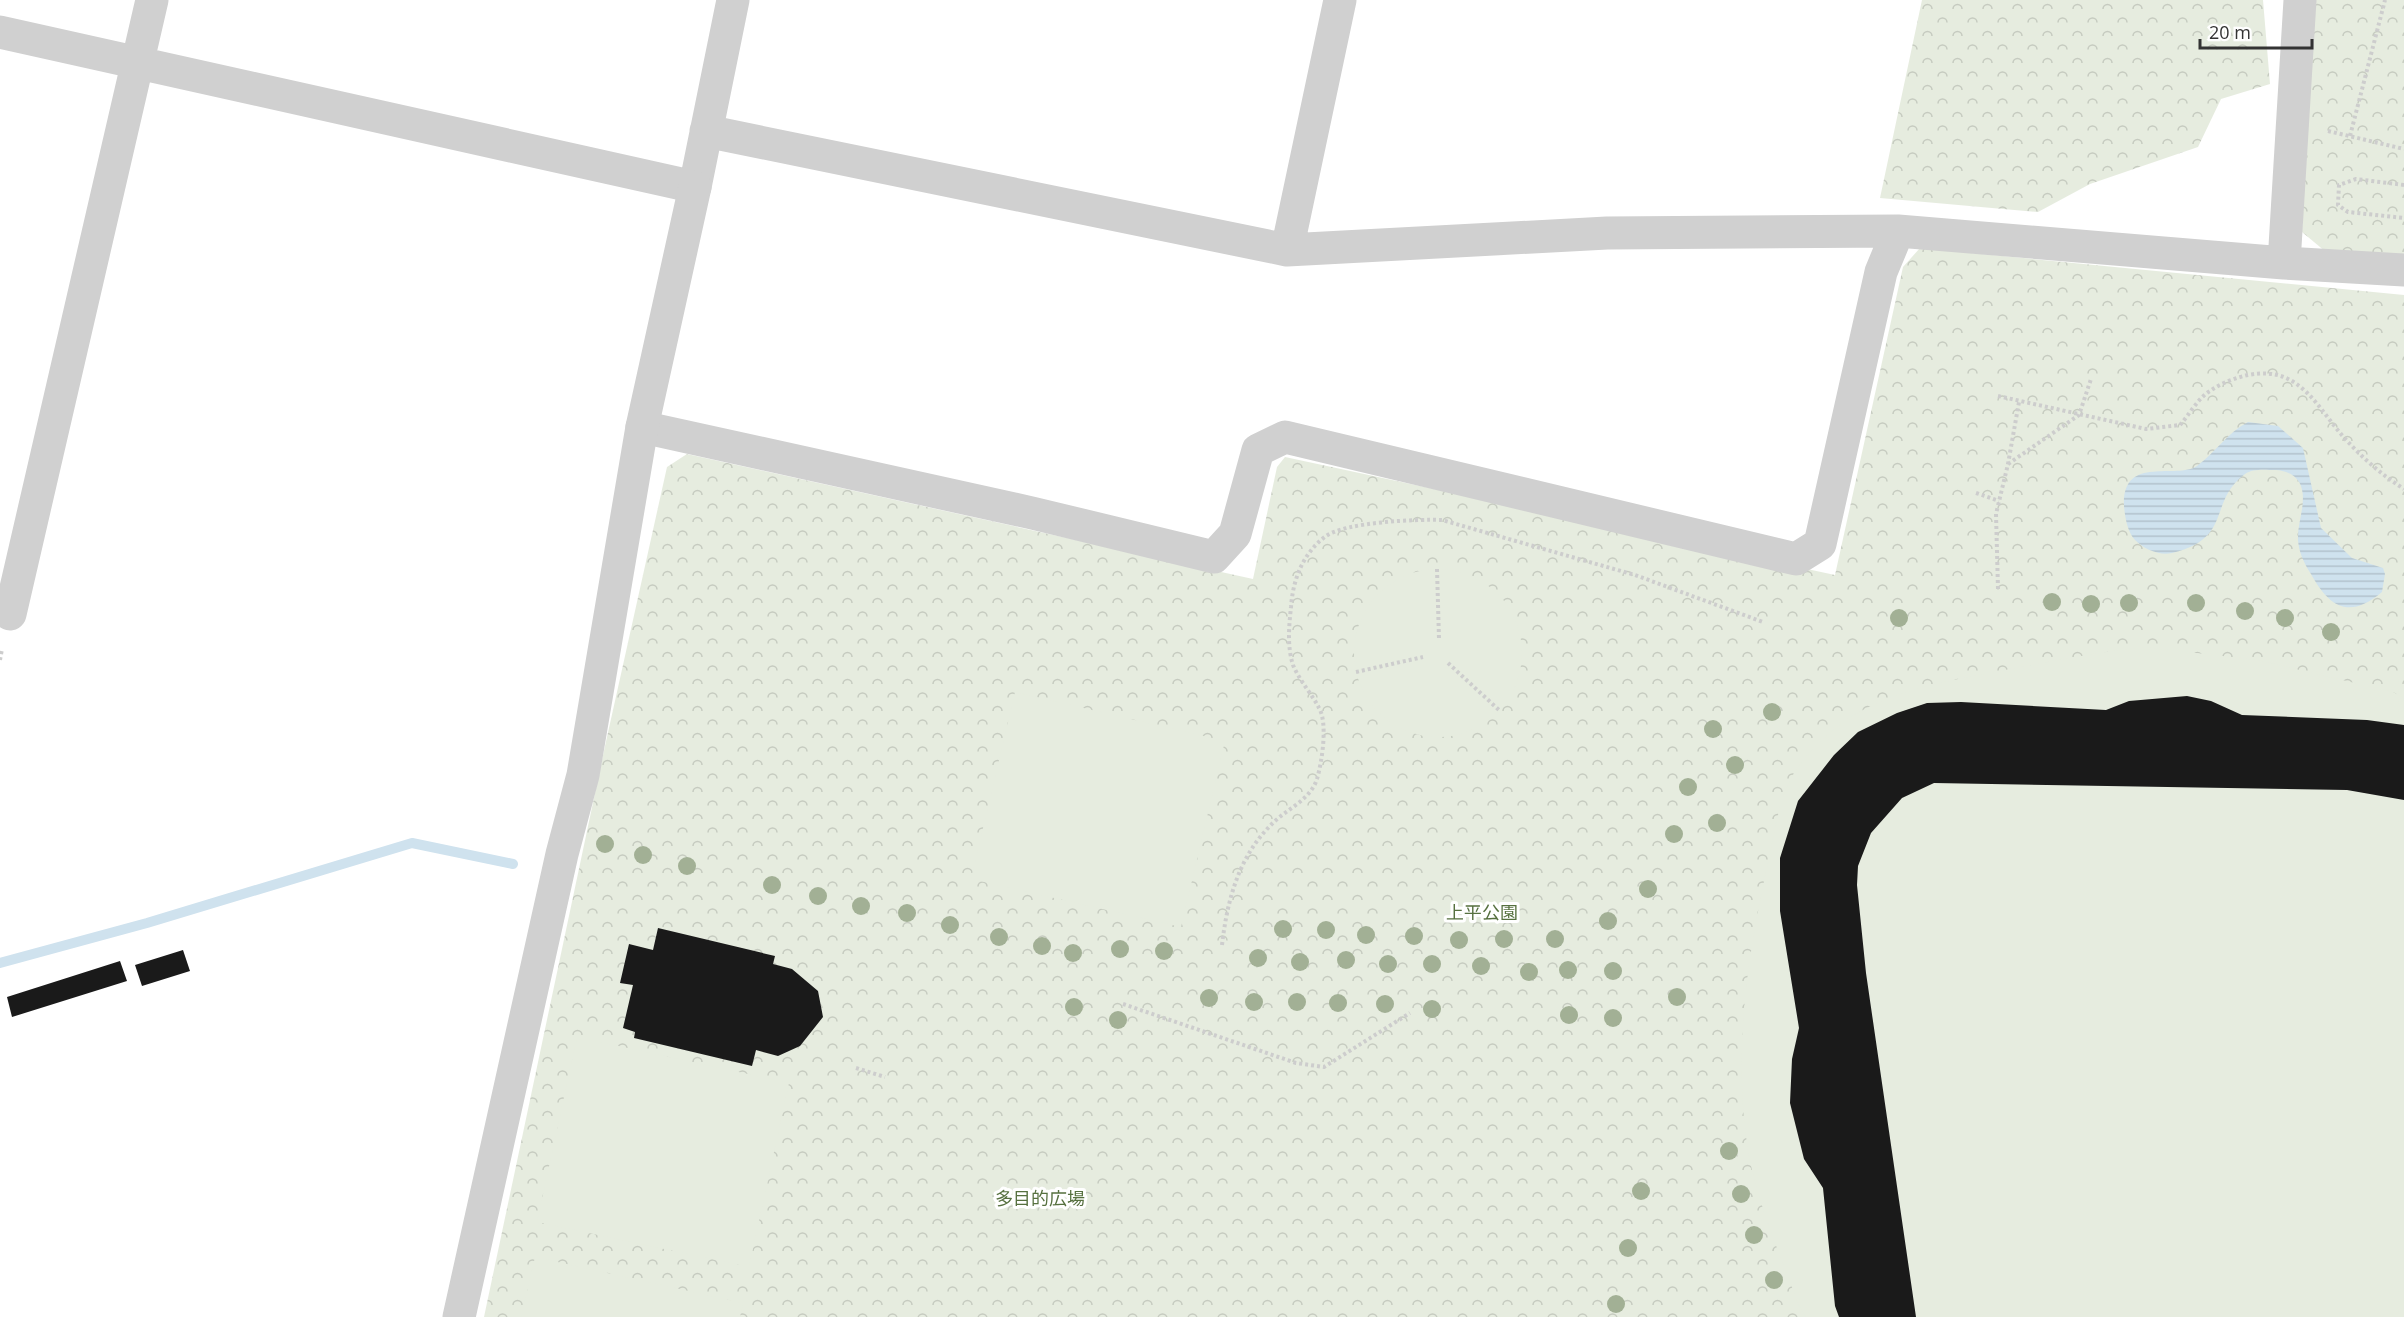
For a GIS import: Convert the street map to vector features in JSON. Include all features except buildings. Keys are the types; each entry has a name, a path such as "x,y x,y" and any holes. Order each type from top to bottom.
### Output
{"street":[{"path":"10,614 152,0"},
{"path":"459,1317 562,854 583,775 642,427 734,0"},
{"path":"1287,250 1340,0"},
{"path":"2284,263 2300,0"},
{"path":"0,32 695,187"},
{"path":"706,131 1287,250 1607,233 1898,231 2284,263 2404,270"},
{"path":"642,427 1032,513 1214,557 1235,534 1257,450 1285,437 1796,559 1820,544 1881,272 1898,231"}],"path":[{"path":"2350,136 2385,0"},
{"path":"2293,123 2404,149"},
{"path":"2404,185 2356,179 2339,185 2338,205 2348,212 2404,218"},
{"path":"1998,396 2146,429 2180,425 2209,391 2237,377 2265,372 2286,376 2307,392 2350,444 2387,478 2404,489"},
{"path":"2008,464 2079,415 2091,379"},
{"path":"1998,589 1996,514 2019,402"},
{"path":"1976,493 1999,501"},
{"path":"1222,945 1226,911 1245,859 1270,825 1293,809 1316,782 1323,755 1321,711 1294,665 1288,636 1293,586 1305,558 1328,535 1408,518 1442,520 1635,575 1763,622"},
{"path":"1437,569 1439,639"},
{"path":"1356,672 1423,657"},
{"path":"1448,663 1499,710"},
{"path":"1124,1004 1296,1063 1324,1067 1410,1013"},
{"path":"856,1068 885,1077"}],"green space":[{"path":"1922,0 2263,0 2270,84 2221,99 2198,147 2090,184 2038,212 1880,198"},
{"path":"2312,0 2404,0 2404,259 2326,252 2302,232"},
{"name":"上平公園","path":"1920,248 2404,295 2404,1317 484,1317 605,746 667,467 687,454 1253,579 1277,467 1285,457 1835,575 1903,267"},
{"path":"1438,569 1470,575 1485,583 1497,594 1508,606 1516,621 1522,653 1516,685 1508,700 1497,712 1485,723 1470,731 1438,737 1406,731 1391,723 1379,712 1368,700 1360,685 1354,653 1360,621 1368,606 1379,594 1391,583 1406,575"},
{"path":"2143,647 2258,660 2393,692 2404,698 2404,1317 1806,1317 1798,1304 1756,1185 1747,1144 1743,1108 1742,1036 1749,965 1777,820 1789,783 1806,756 1828,734 1846,720 1884,700 1968,677 2109,651"},
{"path":"1015,692 1225,741 1181,927 971,879"},
{"path":"577,1037 789,1083 749,1267 537,1222"},
{"path":"535,1257 743,1303 740,1317 521,1317"}],"water":[{"path":"2248,422 2278,426 2303,448 2321,528 2352,558 2383,568 2385,574 2382,592 2370,601 2360,606 2341,606 2325,595 2318,585 2299,549 2298,533 2303,493 2299,482 2288,473 2256,470 2245,474 2233,485 2226,496 2212,529 2204,538 2191,546 2162,554 2147,549 2132,536 2128,528 2124,506 2126,490 2132,480 2141,474 2188,470 2197,466"}],"waterway":[{"path":"0,963 147,923 412,843 513,864"}],"park label":[{"name":"多目的広場","path":"1040,1199"}]}
